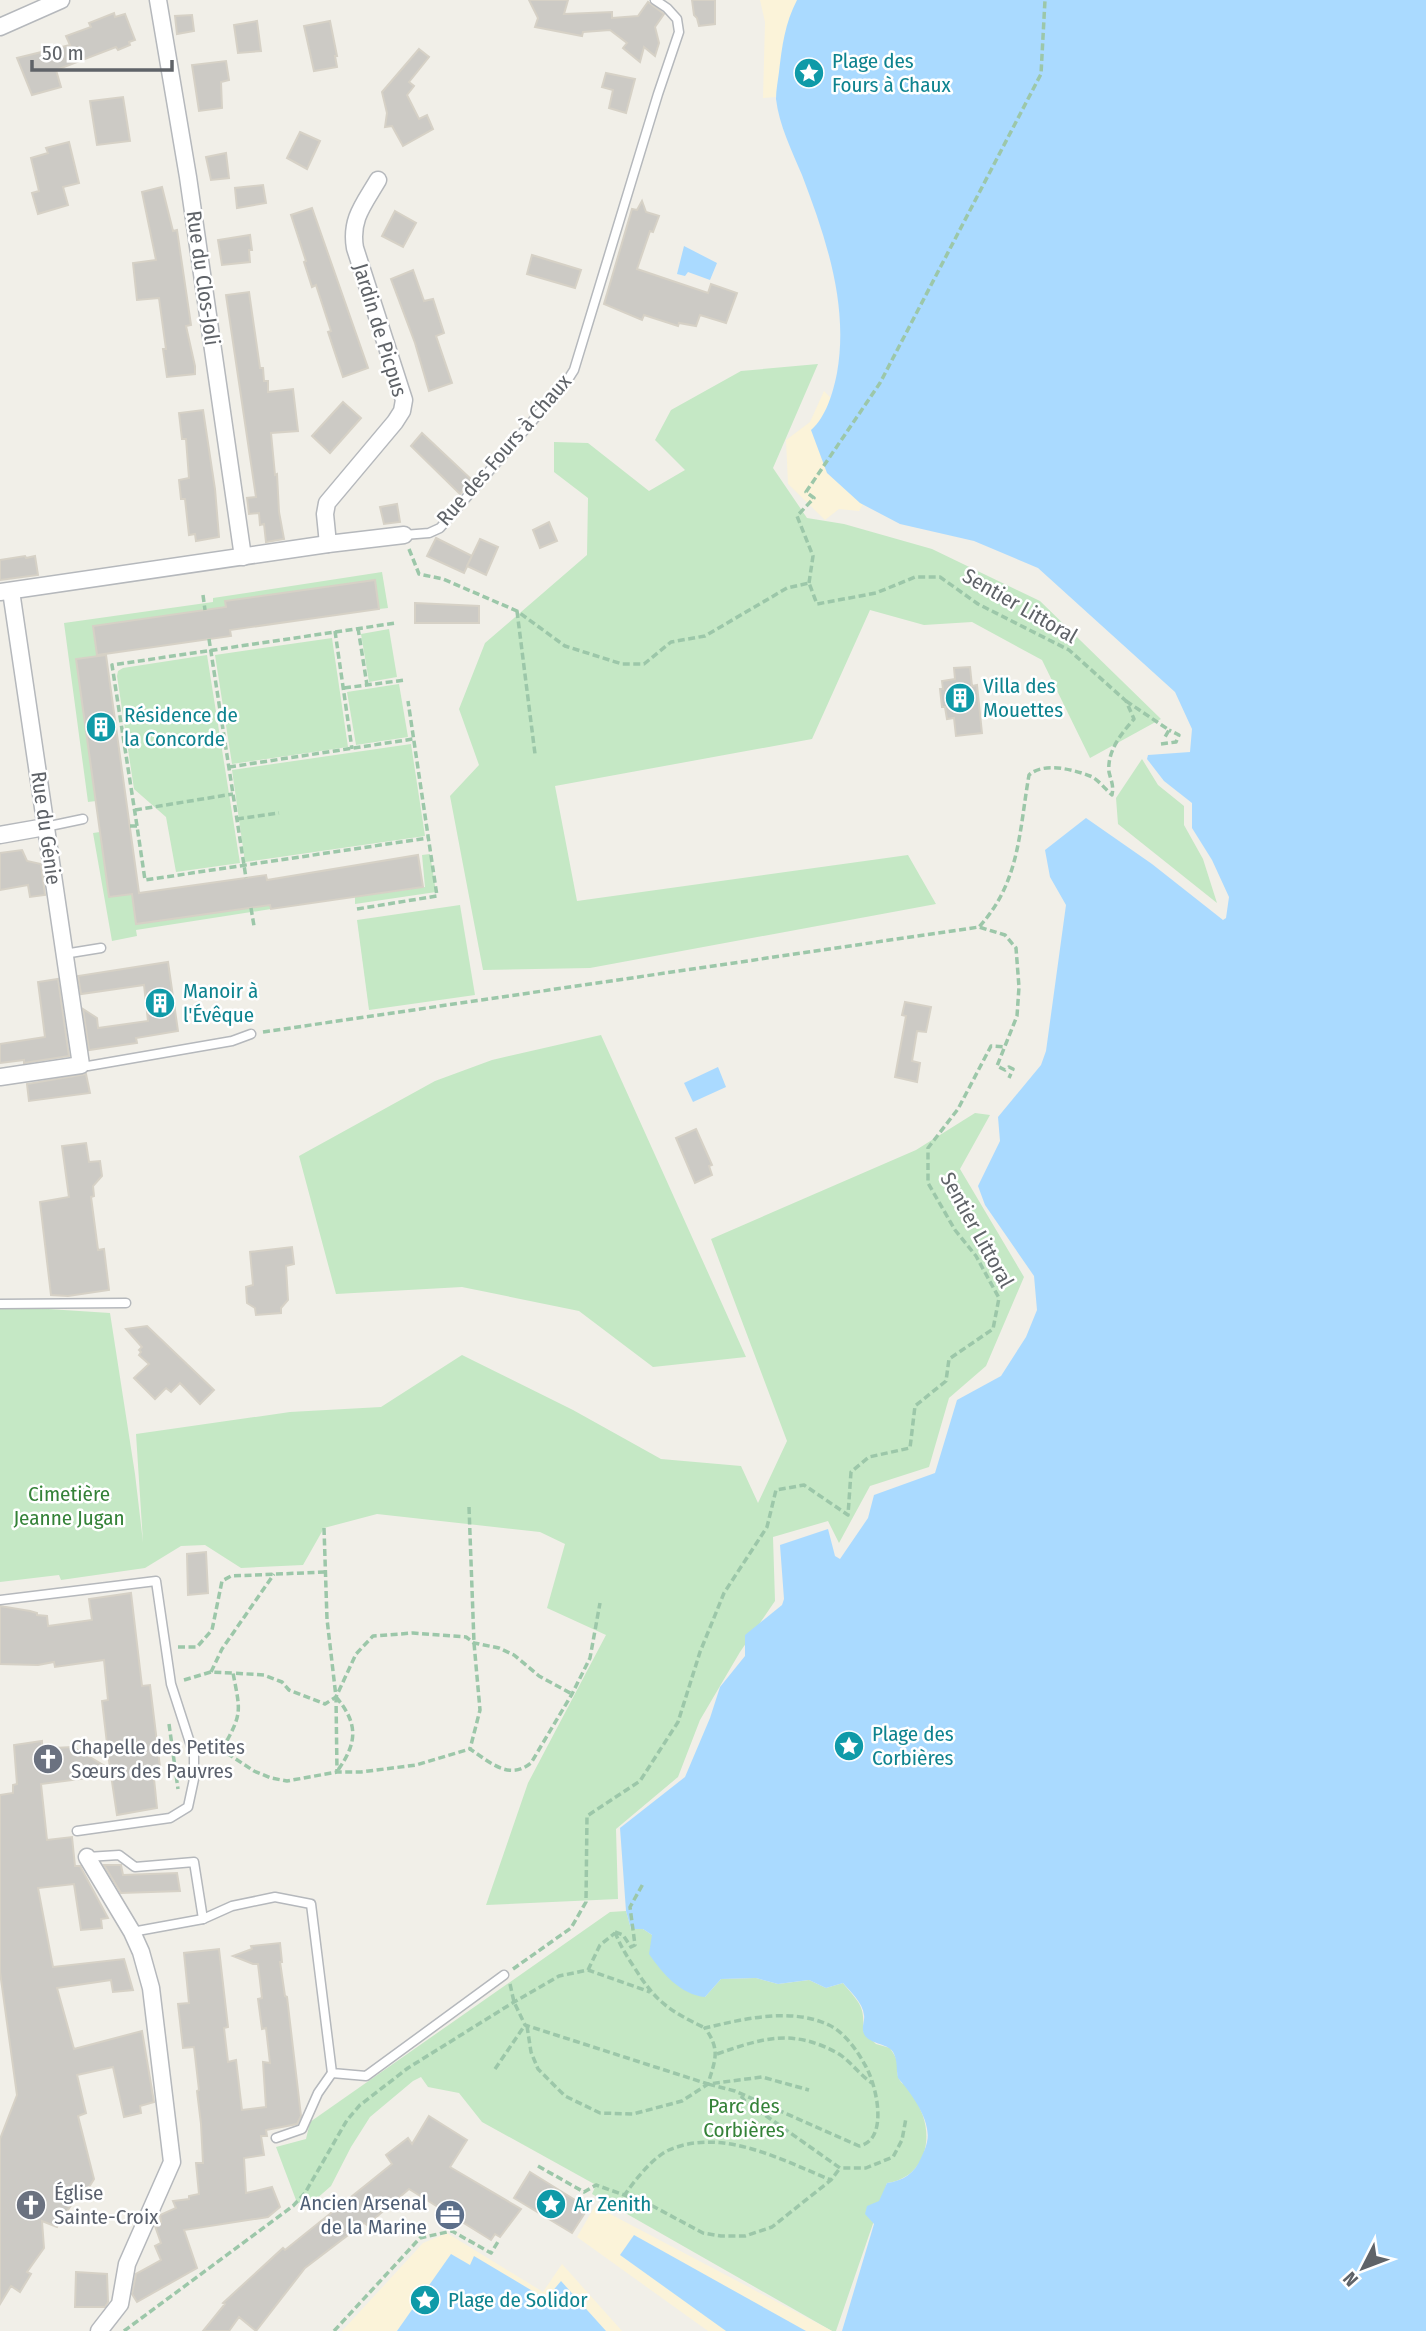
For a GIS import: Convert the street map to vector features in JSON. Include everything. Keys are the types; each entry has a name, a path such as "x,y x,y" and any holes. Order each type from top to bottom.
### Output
{"street":[{"path":"0,27 61,0"},
{"name":"Rue du Clos-Joli","path":"158,0 188,177 243,557"},
{"name":"Jardin de Picpus","path":"328,544 325,513 327,503 395,422 402,411 404,400 355,248 353,233 356,219 378,180"},
{"name":"Rue des Fours à Chaux","path":"6,592 404,535"},
{"name":"Rue du Génie","path":"6,592 81,1065"},
{"path":"0,835 45,827"},
{"path":"0,1077 81,1065"},
{"path":"88,1857 132,1931 141,1952 150,1988 172,2162 127,2264 120,2304 99,2331"}],"lane":[{"name":"Rue des Fours à Chaux","path":"404,535 429,533 440,527 574,370 679,32 677,19 655,0"},
{"path":"45,827 83,819"},
{"path":"64,954 101,948"},
{"path":"81,1065 232,1041 251,1034"},
{"path":"0,1304 126,1303"},
{"path":"0,1600 156,1580 171,1684 194,1755 194,1779 188,1807 170,1818 77,1831"},
{"path":"88,1857 119,1855 135,1867 194,1862 203,1919"},
{"path":"132,1931 203,1919 232,1906 275,1898 311,1904 332,2073 318,2093 302,2129 276,2138"},
{"path":"332,2073 366,2076 504,1975"}],"path":[{"path":"404,535 419,574 443,579 517,611 565,646 622,664 644,664 671,642 705,636 787,588 809,583 813,556 797,516 814,499 806,492 880,383 1041,74 1045,0"},
{"name":"Sentier Littoral","path":"809,583 817,604 876,593 915,577 940,577 978,604 1069,650 1126,701"},
{"path":"203,595 205,610"},
{"path":"517,611 535,754"},
{"path":"396,623 112,665 145,880 428,838"},
{"path":"358,628 367,685"},
{"path":"335,631 352,749"},
{"path":"209,639 246,878"},
{"path":"344,688 405,680"},
{"path":"357,909 437,896 408,701"},
{"path":"1126,701 1180,735 1176,741 1161,744"},
{"path":"979,927 995,909 1011,877 1029,775 1041,767 1092,776 1112,795 1114,786 1110,772 1110,755 1133,719 1126,701"},
{"path":"1165,737 1169,730"},
{"path":"229,767 413,739"},
{"path":"134,810 233,794"},
{"path":"127,804 133,802"},
{"path":"237,819 279,813"},
{"path":"130,826 136,826"},
{"path":"251,908 254,926"},
{"path":"251,1034 979,927 1005,935 1016,948 1019,986 1017,1016 998,1066 1005,1070 1009,1067 1013,1069 1009,1078"},
{"name":"Sentier Littoral","path":"504,1975 571,1927 586,1902 587,1816 640,1781 678,1722 700,1652 724,1593 767,1527 776,1490 804,1485 848,1515 851,1472 869,1457 910,1448 915,1406 946,1381 949,1359 993,1329 999,1298 976,1256 955,1230 928,1183 928,1148 958,1109 991,1046 1005,1047"},
{"path":"469,1507 474,1643 480,1710 470,1749"},
{"path":"324,1528 327,1619 336,1697 337,1772"},
{"path":"165,1647 197,1647 212,1630 222,1581 231,1576 326,1572"},
{"path":"211,1672 222,1649 274,1574"},
{"path":"175,1760 202,1751 222,1750 254,1771 287,1781 337,1772 361,1772 416,1765 470,1749 498,1767 511,1771 522,1770 531,1763 590,1658 600,1603"},
{"path":"171,1684 211,1672 264,1675 282,1682 289,1690 325,1704 336,1697 356,1654 373,1636 413,1633 466,1637 474,1643 499,1648 514,1655 539,1676 572,1693"},
{"path":"222,1750 236,1724 240,1709 233,1673"},
{"path":"336,1697 348,1712 352,1725 349,1755 337,1772"},
{"path":"170,1716 178,1796 170,1818"},
{"path":"615,1932 623,1935 631,1947 635,1945 630,1907 644,1882"},
{"path":"588,1970 600,1945 615,1932"},
{"path":"615,1932 620,1946 650,1992 667,2008 705,2028 713,2039 717,2054 708,2084"},
{"path":"124,2331 293,2206 305,2193 347,2120 360,2105 408,2068 559,1976 588,1970 650,1992"},
{"path":"504,1975 509,1981 514,2001 526,2026 531,2052 538,2069 565,2096 600,2113 633,2114 682,2101 708,2084 762,2077 809,2090"},
{"path":"526,2026 740,2094 859,2146 866,2145 871,2140 877,2126 878,2099 866,2066 843,2035 830,2025 815,2020 761,2016 705,2028"},
{"path":"495,2069 526,2026"},
{"path":"717,2054 758,2039 801,2038 841,2055 872,2084"},
{"path":"740,2094 840,2168 866,2168 894,2157 902,2140 906,2118"},
{"path":"624,2196 635,2179 667,2150 698,2141 735,2144 771,2155 831,2180"},
{"path":"538,2166 584,2192 596,2185 647,2203 703,2233 721,2236 745,2236 772,2227 831,2180 840,2168"},
{"path":"334,2331 420,2238 452,2231 491,2253 499,2240"}],"green space":[{"path":"818,364 773,468 807,518 844,524 932,549 1040,601 1161,719 1090,758 1042,660 972,622 924,625 870,610 812,739 555,786 577,901 908,855 936,904 590,968 483,970 450,796 479,765 459,709 485,643 587,555 588,498 554,472 554,442 588,443 649,491 685,470 655,440 671,410 741,371"},
{"path":"382,572 388,608 379,609 374,580 226,601 226,607 93,626 97,656 76,659 96,801 88,802 64,623 213,602 213,598"},
{"path":"389,629 397,677 369,682 361,634"},
{"path":"332,638 348,747 232,764 215,655"},
{"path":"207,655 240,863 176,872 166,817 134,789 117,676 118,671 123,668"},
{"path":"399,684 408,737 356,745 347,692"},
{"path":"411,744 425,836 245,862 232,770"},
{"path":"1142,759 1158,785 1184,806 1184,825 1203,859 1217,903 1118,824 1116,798"},
{"path":"100,832 132,894 270,905 271,909 136,930 137,936 112,941 93,833"},
{"path":"430,854 436,892 355,904 355,897 425,887 422,855"},
{"path":"460,905 475,995 369,1010 357,920"},
{"path":"601,1035 746,1357 653,1367 579,1311 462,1287 336,1294 299,1156 435,1081 492,1060"},
{"name":"Cimetière Jeanne Jugan","path":"975,1113 990,1115 960,1169 1024,1277 986,1366 949,1398 929,1467 870,1486 839,1543 828,1521 773,1537 775,1601 740,1652 700,1720 678,1777 616,1829 618,1899 486,1905 528,1783 606,1635 547,1608 565,1544 540,1532 377,1514 324,1528 303,1565 241,1568 205,1545 181,1546 145,1568 61,1580 59,1575 0,1582 0,1309 33,1308 110,1313 143,1542 136,1434 290,1412 381,1407 462,1355 573,1410 661,1459 741,1466 758,1503 787,1441 711,1239 916,1150"},
{"name":"Parc des Corbières","path":"626,1911 631,1929 643,1929 652,1935 705,1997 721,1979 756,1978 778,1984 809,1980 826,1988 843,1983 860,2005 863,2031 876,2044 890,2048 896,2057 899,2079 912,2093 923,2116 926,2127 925,2149 916,2168 899,2180 887,2183 836,2331 592,2194 596,2185 482,2122 459,2093 428,2087 421,2077 370,2117 331,2186 306,2208 296,2200 276,2147 306,2139 310,2122 610,1912"}],"sand":[{"path":"760,0 837,0 776,97 763,98 765,22"},
{"path":"824,391 835,402 877,481 859,511 839,509 825,520 788,484 786,440 810,422"},
{"path":"595,2206 832,2331 708,2331 577,2237"},
{"path":"447,2233 543,2292 562,2264 622,2331 342,2331 423,2243"}],"water":[{"path":"797,0 1426,0 1426,2331 842,2331 874,2224 865,2214 867,2206 879,2201 887,2183 912,2172 927,2142 928,2134 923,2116 898,2078 893,2052 865,2036 861,2006 843,1983 826,1988 809,1980 778,1984 756,1978 721,1979 705,1997 680,1988 649,1954 652,1935 643,1929 631,1929 626,1911 620,1828 685,1777 720,1687 745,1656 745,1635 782,1605 784,1599 780,1545 828,1529 835,1556 840,1559 868,1518 874,1495 935,1473 957,1400 1001,1376 1026,1337 1037,1310 1034,1276 985,1205 978,1186 1000,1141 998,1117 1041,1065 1046,1051 1066,905 1050,877 1045,850 1086,818 1152,864 1223,920 1226,918 1229,897 1212,860 1192,828 1192,803 1164,781 1147,759 1148,755 1190,752 1192,729 1175,692 1038,568 974,541 900,524 860,503 827,473 811,430 825,412 837,373 840,348 838,297 827,247 783,128 776,99 781,53"},
{"path":"684,246 717,263 710,280 688,272 685,276 677,274"},
{"path":"718,1067 726,1087 693,1102 684,1083"},
{"path":"634,2235 806,2331 726,2331 620,2255"},
{"path":"451,2254 470,2265 474,2256 546,2299 561,2281 606,2331 397,2331"}],"building":[{"path":"529,0 568,0 564,14 612,12 612,18 638,16 648,2 664,14 655,27 659,43 655,56 644,47 640,62 623,48 627,43 610,30 583,32 582,36 535,27 538,18"},
{"path":"692,0 715,0 715,24 699,26"},
{"path":"114,13 115,17 125,14 135,40 129,42 130,45 118,50 116,47 56,70 61,87 32,95 17,58 70,45 66,36 91,27 89,23"},
{"path":"192,15 194,31 177,34 175,16"},
{"path":"257,21 261,51 238,53 234,25"},
{"path":"330,21 337,67 314,71 304,26"},
{"path":"419,49 429,57 409,82 414,86 407,95 419,119 427,115 433,129 403,146 392,126 385,127 387,113 382,92"},
{"path":"226,61 229,80 221,82 222,108 199,111 192,65"},
{"path":"606,73 635,79 626,113 609,108 613,90 602,87"},
{"path":"123,97 130,141 97,145 90,101"},
{"path":"300,132 320,141 307,169 287,158"},
{"path":"69,142 79,183 63,187 68,205 38,214 32,193 39,191 31,158 48,153 46,148"},
{"path":"226,153 229,178 211,180 206,157"},
{"path":"263,185 266,203 237,208 235,188"},
{"path":"162,187 173,231 177,230 191,325 186,326 195,366 195,374 167,377 159,298 137,300 133,263 156,260 142,192"},
{"path":"642,201 646,212 659,216 653,232 650,231 637,269 708,293 711,284 737,293 726,323 700,315 696,326 679,323 678,326 644,315 642,320 604,304 632,209 637,210"},
{"path":"312,208 368,368 343,377 328,332 331,331 316,285 312,287 291,215"},
{"path":"395,211 416,223 403,247 382,236"},
{"path":"250,235 250,262 222,265 218,240"},
{"path":"532,255 581,270 575,288 527,274"},
{"path":"413,270 424,301 433,299 444,333 436,336 452,383 429,391 415,343 391,279"},
{"path":"249,292 264,381 268,381 268,392 293,389 298,431 271,433 284,539 266,542 264,524 260,525 259,513 249,514 247,498 256,497 226,295"},
{"path":"343,402 361,418 330,453 312,436"},
{"path":"203,410 219,537 196,541 195,534 189,535 185,499 181,499 179,480 189,478 186,439 182,439 179,413"},
{"path":"422,433 472,480 460,494 411,446"},
{"path":"397,504 400,522 384,524 380,507"},
{"path":"549,522 557,541 540,548 533,530"},
{"path":"436,538 472,556 464,573 427,556"},
{"path":"480,539 498,547 486,575 467,566"},
{"path":"35,556 38,575 0,580 0,560"},
{"path":"375,580 379,609 230,630 231,636 97,655 93,626 226,607 225,601"},
{"path":"415,603 479,606 479,623 415,623"},
{"name":"Résidence de la Concorde","path":"106,655 139,893 266,875 267,880 418,855 423,887 271,909 270,905 136,924 132,894 109,897 76,659"},
{"name":"Villa des Mouettes","path":"970,667 972,686 977,685 982,733 956,736 954,718 947,719 945,707 942,707 940,689 943,689 942,681 955,679 954,668"},
{"path":"22,850 27,861 41,864 45,895 30,897 28,885 0,890 0,853"},
{"path":"168,962 178,1031 136,1038 137,1043 89,1050 83,1009 97,1018 98,1028 148,1021 144,985 81,994 78,976"},
{"path":"58,979 69,1056 24,1063 24,1060 0,1063 0,1044 45,1037 38,982"},
{"path":"905,1002 931,1007 926,1032 917,1031 912,1061 920,1063 917,1082 895,1077 906,1016 902,1015"},
{"path":"86,1074 90,1093 29,1101 27,1084"},
{"path":"696,1129 712,1165 709,1166 712,1175 695,1183 676,1138"},
{"path":"86,1143 89,1162 100,1161 102,1176 93,1186 94,1196 91,1197 98,1250 104,1249 109,1290 68,1296 51,1295 40,1202 69,1197 62,1146"},
{"path":"292,1247 294,1264 286,1266 288,1300 281,1308 281,1313 256,1315 255,1308 247,1303 246,1287 253,1285 250,1252"},
{"path":"147,1326 214,1390 200,1404 180,1383 171,1392 166,1388 155,1399 134,1378 149,1364 139,1355 142,1347 126,1329"},
{"path":"206,1552 208,1593 188,1595 187,1554"},
{"path":"131,1593 142,1686 150,1685 160,1767 153,1769 157,1808 117,1815 111,1775 41,1784 47,1840 72,1837 75,1866 80,1866 108,1918 101,1919 102,1928 81,1930 74,1884 38,1888 53,1967 124,1959 133,1990 113,1992 111,1980 57,1988 74,2049 142,2031 154,2102 140,2106 141,2113 124,2117 113,2067 77,2075 86,2113 78,2116 94,2179 80,2201 75,2199 57,2227 42,2221 44,2248 27,2272 31,2274 20,2292 11,2286 0,2304 0,2139 17,2095 0,1972 0,1795 13,1793 13,1785 17,1784 14,1745 42,1741 42,1746 73,1747 110,1769 102,1701 108,1700 104,1660 55,1667 54,1662 38,1665 0,1664 0,1606 47,1616 48,1626 92,1620 89,1599"},
{"path":"104,1865 121,1865 123,1875 177,1873 180,1891 121,1893"},
{"path":"280,1943 280,1962 287,1997 301,2116 297,2124 266,2130 267,2136 261,2136 264,2155 244,2158 246,2193 272,2187 280,2207 268,2217 184,2230 197,2268 137,2302 132,2294 136,2274 161,2260 155,2246 161,2243 155,2226 161,2222 160,2215 176,2208 173,2201 189,2199 189,2196 199,2194 196,2163 203,2163 199,2090 194,2047 183,2048 178,2004 189,2003 184,1953 219,1949 228,2027 224,2028 228,2062 236,2060 242,2110 266,2107 263,2062 270,2063 266,2028 262,2029 258,1999 262,1998 258,1964 233,1956 252,1949 251,1946"},
{"path":"429,2116 467,2140 450,2167 521,2209 500,2237 495,2234 491,2240 409,2189 367,2225 364,2223 305,2268 256,2331 239,2317 229,2331 203,2331 225,2304 223,2303 283,2248 285,2250 392,2164 386,2155 408,2138 412,2144"},
{"name":"Ar Zenith","path":"530,2172 588,2208 572,2233 514,2198"},
{"path":"76,2272 107,2274 108,2302 105,2307 75,2307"}],"place":[{"name":"Plage des Fours à Chaux","path":"809,73"},
{"name":"Villa des Mouettes","path":"960,698"},
{"name":"Résidence de la Concorde","path":"101,727"},
{"name":"Manoir à l'Évêque","path":"160,1003"},
{"name":"Plage des Corbières","path":"849,1746"},
{"name":"Chapelle des Petites Sœurs des Pauvres","path":"48,1759"},
{"name":"Ar Zenith","path":"551,2204"},
{"name":"Église Sainte-Croix","path":"31,2205"},
{"name":"Ancien Arsenal de la Marine","path":"450,2215"},
{"name":"Plage de Solidor","path":"425,2300"}]}
